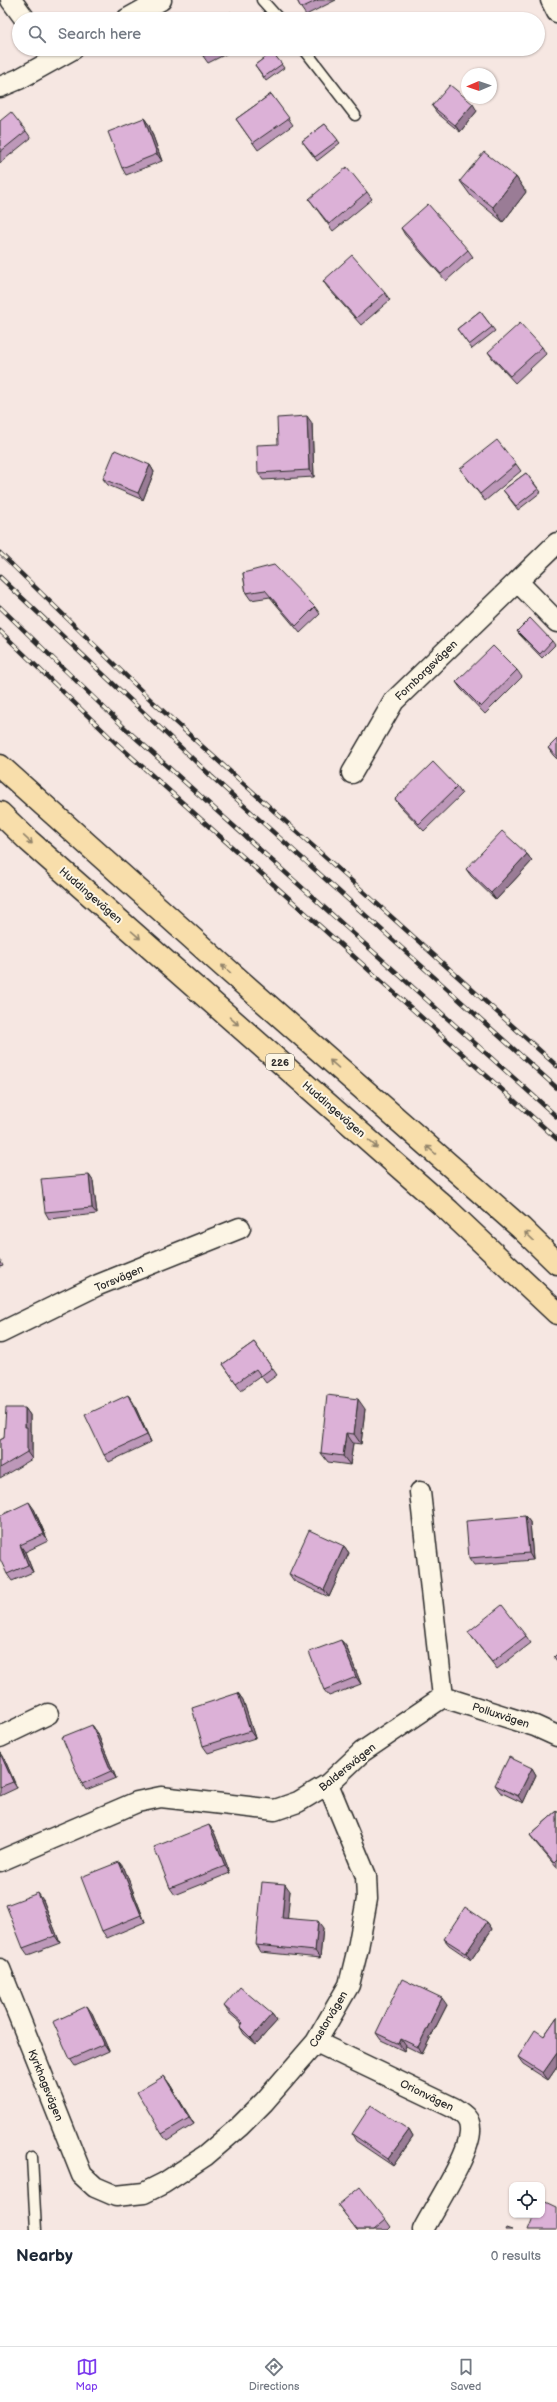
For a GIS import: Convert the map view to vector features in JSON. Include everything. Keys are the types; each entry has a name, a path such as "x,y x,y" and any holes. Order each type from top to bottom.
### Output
{"main road":[{"path":"0,766 221,964 520,1228 557,1263"},
{"name":"Huddingevägen","path":"0,812 29,841 449,1211 557,1313"}],"street":[{"path":"11,0 20,12"},
{"path":"139,12 160,0"},
{"path":"551,0 557,12"},
{"path":"0,87 19,79 48,56"},
{"name":"Fornborgsvägen","path":"352,773 394,701 557,543"},
{"path":"518,582 557,622"},
{"name":"Torsvägen","path":"0,1332 98,1286 240,1228"},
{"path":"420,1492 443,1697"},
{"name":"Polluxvägen","path":"443,1697 535,1726 557,1736"},
{"name":"Baldersvägen","path":"0,1861 137,1802 161,1797 275,1810 298,1802 328,1784 362,1752 443,1697"},
{"path":"0,1737 48,1714"},
{"name":"Castorvägen","path":"104,2192 116,2196 144,2193 164,2183 205,2156 264,2102 316,2042 348,1985 358,1948 367,1898 366,1876 328,1784"},
{"name":"Kyrkhagsvägen","path":"0,1969 82,2175 104,2192"},
{"name":"Orionvägen","path":"316,2042 454,2108 467,2117 470,2131 466,2149 423,2230"}],"lane":[{"path":"262,0 273,12"},
{"path":"309,56 355,115"},
{"path":"32,2157 36,2230"}],"building":[{"path":"297,0 318,0 301,8"},
{"path":"267,56 275,56 282,64 264,77 255,65"},
{"path":"450,85 461,94 461,104 473,104 455,125 432,106"},
{"path":"271,94 289,118 253,143 236,119"},
{"path":"11,112 26,131 0,152 0,121"},
{"path":"144,118 157,154 122,168 108,132"},
{"path":"325,124 338,140 315,157 302,141"},
{"path":"484,152 516,177 493,207 460,181"},
{"path":"347,167 367,192 329,224 309,199"},
{"path":"428,204 468,250 441,274 401,228"},
{"path":"352,255 385,293 356,318 323,281"},
{"path":"480,311 492,327 469,345 457,329"},
{"path":"520,323 542,347 510,376 488,352"},
{"path":"307,416 309,470 258,473 257,445 278,444 277,418"},
{"path":"497,440 516,464 480,494 460,469"},
{"path":"115,450 150,465 138,493 103,479"},
{"path":"526,473 538,489 516,506 503,490"},
{"path":"274,565 315,607 296,626 265,590 246,593 243,573"},
{"path":"530,618 552,641 540,654 517,631"},
{"path":"493,646 517,670 481,707 456,682"},
{"path":"557,739 557,756 548,748"},
{"path":"433,762 457,787 419,824 395,799"},
{"path":"502,831 527,854 491,893 466,869"},
{"path":"89,1175 92,1208 45,1212 41,1179"},
{"path":"254,1342 272,1368 261,1376 256,1369 236,1383 223,1364"},
{"path":"128,1395 147,1435 104,1455 85,1415"},
{"path":"327,1395 358,1399 354,1434 346,1433 343,1456 321,1453"},
{"path":"6,1408 25,1408 27,1452 0,1468 0,1440 4,1438"},
{"path":"29,1502 44,1534 20,1545 28,1565 7,1574 0,1559 0,1516"},
{"path":"525,1516 529,1553 469,1558 466,1521"},
{"path":"309,1530 344,1546 324,1590 289,1574"},
{"path":"502,1605 526,1636 492,1662 468,1632"},
{"path":"341,1640 356,1677 324,1690 309,1652"},
{"path":"557,1654 557,1661 554,1657"},
{"path":"238,1693 250,1731 203,1746 192,1708"},
{"path":"92,1725 111,1771 82,1784 62,1737"},
{"path":"0,1753 13,1782 0,1787"},
{"path":"509,1757 532,1768 518,1796 495,1785"},
{"path":"557,1811 557,1860 554,1863 530,1835"},
{"path":"209,1825 225,1866 170,1888 154,1847"},
{"path":"119,1862 141,1915 102,1931 81,1877"},
{"path":"262,1882 285,1884 282,1918 318,1921 315,1951 256,1945"},
{"path":"38,1893 55,1936 23,1948 6,1905"},
{"path":"465,1907 487,1922 466,1953 444,1939"},
{"path":"402,1979 442,1998 418,2047 401,2039 399,2044 376,2033"},
{"path":"240,1987 272,2014 251,2038 240,2027 243,2023 224,2006"},
{"path":"87,2006 104,2044 70,2059 53,2022"},
{"path":"557,2017 557,2053 543,2073 518,2057 535,2030 544,2036"},
{"path":"164,2076 189,2118 162,2134 137,2092"},
{"path":"371,2105 409,2130 388,2159 352,2134"},
{"path":"360,2187 386,2220 374,2230 357,2230 338,2205"},
{"path":"545,2201 557,2207 557,2230 528,2230 533,2218 545,2218"}],"railway":[{"path":"0,553 153,702 557,1066"},
{"path":"0,577 211,776 557,1088"},
{"path":"0,607 127,730 557,1117"},
{"path":"0,631 115,742 557,1139"}]}
